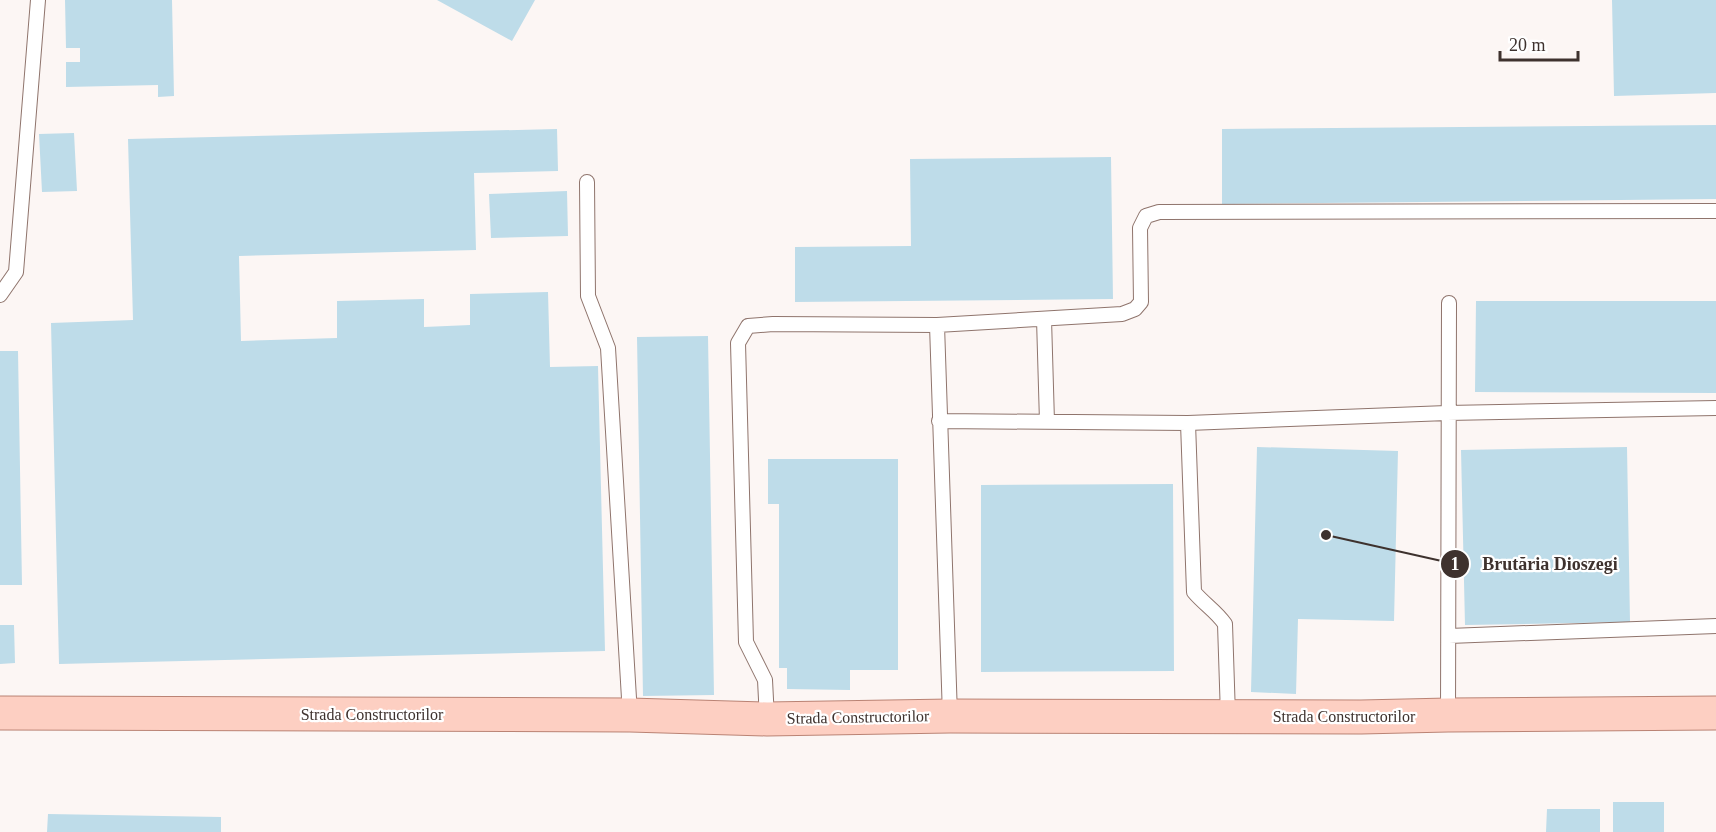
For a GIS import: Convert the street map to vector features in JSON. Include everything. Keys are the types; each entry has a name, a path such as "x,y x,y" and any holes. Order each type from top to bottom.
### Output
{"main road":[{"name":"Strada Constructorilor","path":"0,713 630,715 767,719 950,716 1360,717 1716,713"}],"lane":[{"path":"0,295 16,272 38,0"},
{"path":"586,183 588,296 608,348 630,715"},
{"path":"767,719 765,680 746,642 738,343 748,326 773,324 937,325 1122,314 1135,309 1141,302 1140,228 1146,216 1159,212 1716,211"},
{"path":"1448,715 1449,303"},
{"path":"1044,319 1047,422"},
{"path":"937,325 950,716"},
{"path":"939,421 1188,423 1447,413 1716,408"},
{"path":"1188,423 1194,592 1203,603 1217,612 1225,624 1228,716"},
{"path":"1449,636 1716,626"}],"building":[{"path":"65,0 172,0 174,96 158,97 158,85 66,87 66,62 80,62 80,48 66,48"},
{"path":"437,0 535,0 512,41"},
{"path":"1612,0 1716,0 1716,93 1614,96"},
{"path":"1716,125 1716,199 1222,204 1222,129"},
{"path":"557,129 558,171 474,173 476,250 239,256 241,341 337,338 337,301 424,299 424,327 470,325 470,294 548,292 550,367 598,366 605,651 59,664 51,323 133,320 128,139"},
{"path":"74,133 77,191 42,192 39,134"},
{"path":"1111,157 1113,299 795,302 795,247 911,246 910,159"},
{"path":"567,191 568,236 491,238 489,194"},
{"path":"1476,301 1716,301 1716,393 1475,392"},
{"path":"708,336 714,695 643,696 637,337"},
{"path":"0,351 18,351 22,585 0,585"},
{"path":"1257,447 1398,451 1394,621 1298,619 1296,694 1251,692"},
{"path":"1627,447 1630,622 1465,625 1461,450"},
{"path":"768,459 898,459 898,670 850,670 850,690 787,689 787,668 779,668 779,504 768,504"},
{"path":"1173,484 1174,671 981,672 981,485"},
{"path":"0,625 14,625 15,663 0,664"},
{"path":"1613,802 1664,802 1664,832 1613,832"},
{"path":"1547,809 1600,809 1600,832 1546,832"},
{"path":"48,814 221,817 221,832 47,832"}],"place":[{"name":"Brutăria Dioszegi","path":"1326,535"}]}
